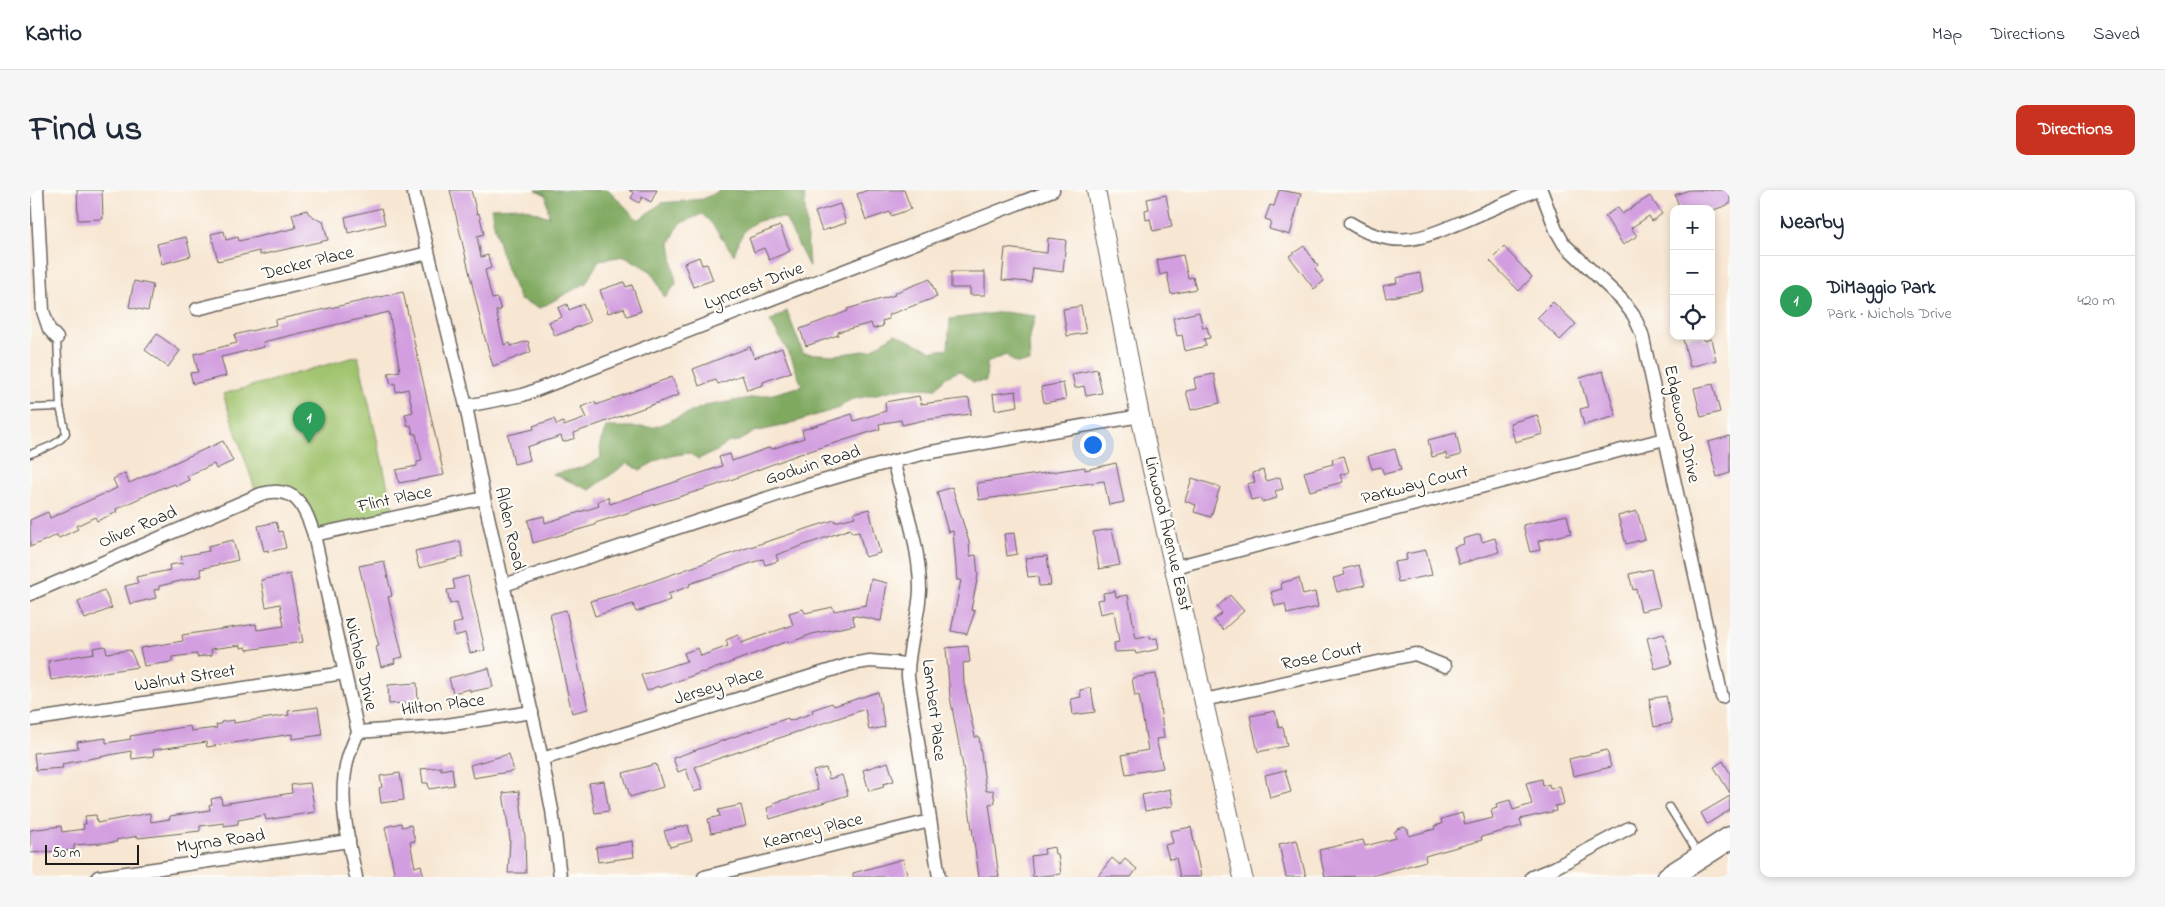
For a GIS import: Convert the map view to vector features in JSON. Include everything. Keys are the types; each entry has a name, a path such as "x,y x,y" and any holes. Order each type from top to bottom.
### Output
{"highway":[{"path":"1669,877 1730,838"}],"main road":[{"name":"Linwood Avenue East","path":"1096,190 1140,416 1243,877"}],"street":[{"path":"37,190 43,311 49,329 57,338"},
{"name":"Alden Road","path":"413,190 466,406 484,498 532,712 552,810 560,877"},
{"name":"Lyncrest Drive","path":"466,406 523,395 1053,190"},
{"path":"1350,223 1362,231 1393,240 1425,237 1536,190"},
{"name":"Edgewood Drive","path":"1541,190 1556,230 1564,244 1607,284 1634,316 1642,334 1664,439 1685,521 1722,697"},
{"name":"Decker Place","path":"196,309 428,253"},
{"name":"Godwin Road","path":"504,585 795,489 893,461 926,453 1140,416"},
{"name":"Parkway Court","path":"1175,567 1664,439"},
{"name":"Lambert Place","path":"893,461 916,547 919,569 918,612 908,664 939,877"},
{"name":"Nichols Drive","path":"261,494 281,491 292,495 306,511 314,535 358,732 347,760 344,780 345,819 356,877"},
{"name":"Oliver Road","path":"30,594 261,494"},
{"name":"Flint Place","path":"314,535 484,498"},
{"name":"Rose Court","path":"1204,700 1415,654 1445,666"},
{"name":"Jersey Place","path":"542,759 851,664 870,661 908,664"},
{"name":"Walnut Street","path":"30,720 344,673"},
{"name":"Hilton Place","path":"358,732 440,726 532,712"},
{"name":"Kearney Place","path":"704,877 930,821"},
{"path":"1532,877 1554,868 1629,828"},
{"name":"Myrna Road","path":"98,877 348,841"}],"lane":[{"path":"30,454 57,442 66,433 60,407 57,338"},
{"path":"30,413 42,407"},
{"path":"30,408 60,407"},
{"path":"1670,806 1700,857"}],"green space":[{"path":"536,190 609,190 638,220 662,203 703,199 721,190 804,190 809,267 785,218 765,220 751,225 742,236 734,255 712,224 702,214 679,224 670,243 676,284 665,298 652,272 625,256 599,260 586,283 540,308 520,300 502,255 491,208 521,207 549,217 546,195"},
{"path":"787,311 803,353 834,355 871,350 895,334 932,351 948,349 950,319 1003,312 1035,316 1029,340 1030,362 1015,363 1006,355 987,363 986,381 973,382 959,371 946,377 935,389 907,387 850,400 839,408 782,426 754,432 739,441 729,442 717,451 698,459 689,453 663,457 640,470 627,463 590,490 553,474 585,467 601,458 600,444 606,427 655,427 705,406 773,394 802,386 791,357 770,321"},
{"path":"358,356 395,518 314,535 292,495 257,495 223,394"}],"building":[{"path":"77,190 102,190 103,219 78,220"},
{"path":"450,190 471,190 484,234 477,236 481,257 488,255 491,268 485,270 492,299 497,298 501,310 496,311 504,345 510,343 511,346 528,341 531,352 493,366 484,335"},
{"path":"629,190 657,190 651,202 642,197 639,203 631,198 634,193"},
{"path":"868,190 904,190 911,209 891,216 890,212 866,220 857,194"},
{"path":"1279,190 1301,194 1290,235 1269,229 1271,221 1265,219 1270,205 1274,206"},
{"path":"1689,190 1730,190 1730,204 1715,210 1715,205 1679,205 1675,195"},
{"path":"1166,195 1172,227 1153,231 1150,219 1146,220 1145,210 1149,209 1147,199"},
{"path":"1650,196 1662,214 1652,221 1649,216 1631,228 1637,236 1623,245 1605,216 1618,207 1622,214"},
{"path":"840,204 846,223 822,231 815,212"},
{"path":"381,208 385,224 348,233 345,217"},
{"path":"307,210 308,213 323,221 328,240 260,255 259,251 218,261 211,234 224,231 226,240 238,237 239,241 296,228 292,214"},
{"path":"780,226 790,251 769,260 764,248 754,252 749,238"},
{"path":"186,237 191,256 162,264 157,244"},
{"path":"1048,238 1066,240 1063,272 1033,268 1031,282 1002,280 1005,248 1047,253"},
{"path":"1304,246 1318,266 1315,269 1324,281 1314,289 1289,256"},
{"path":"1504,247 1532,277 1519,291 1490,261"},
{"path":"1183,255 1188,278 1193,277 1196,289 1171,294 1167,273 1160,275 1157,260"},
{"path":"699,257 702,265 707,264 713,280 693,287 684,263"},
{"path":"951,272 985,272 985,295 970,295 970,288 951,288"},
{"path":"1420,273 1423,291 1386,298 1383,286 1397,283 1396,278"},
{"path":"930,279 937,297 888,315 889,319 882,321 883,326 873,329 871,323 838,332 838,335 806,346 800,329 848,311 847,309 895,295 894,293"},
{"path":"134,281 153,285 148,311 129,307"},
{"path":"624,282 626,287 632,285 641,311 627,316 624,308 608,313 600,290"},
{"path":"403,292 444,475 399,483 396,470 417,466 417,462 422,461 416,434 413,434 411,425 408,426 405,414 413,412 408,389 396,392 395,383 391,384 388,373 400,371 389,312 263,342 264,347 221,357 226,376 193,384 190,373 198,372 194,354 237,343 234,335 276,325 275,320"},
{"path":"1553,302 1576,324 1560,340 1537,318"},
{"path":"567,304 569,310 583,304 590,322 555,336 549,322 562,317 558,308"},
{"path":"1081,306 1086,333 1067,336 1063,309"},
{"path":"1199,312 1203,328 1207,327 1210,338 1204,339 1206,346 1185,351 1182,335 1177,336 1173,318"},
{"path":"157,334 180,351 168,367 145,350"},
{"path":"1683,340 1711,340 1716,360 1690,367"},
{"path":"750,347 754,358 782,348 791,372 747,390 742,375 718,384 716,380 699,386 693,369"},
{"path":"1097,369 1102,393 1086,396 1084,386 1075,388 1072,374"},
{"path":"1603,371 1616,416 1584,425 1580,409 1588,407 1580,378"},
{"path":"1214,374 1220,403 1191,410 1186,391 1196,389 1194,378"},
{"path":"672,377 679,395 574,433 575,438 563,442 561,436 527,447 530,460 514,464 508,435 534,429 533,426 554,419 557,425 563,422 564,426 586,418 581,407 595,402 596,405"},
{"path":"1063,383 1066,399 1044,403 1041,387"},
{"path":"1713,384 1720,412 1701,417 1694,388"},
{"path":"1016,391 1018,406 995,410 993,394"},
{"path":"919,396 921,404 969,398 971,414 902,425 901,420 879,424 880,429 797,455 717,485 533,543 528,520 544,516 545,523 599,506 598,501 608,497 610,504 722,466 719,457 730,454 732,461 771,447 772,449 804,438 802,430 852,414 854,421 886,411 885,402"},
{"path":"1537,415 1543,434 1515,442 1510,423"},
{"path":"1456,433 1461,455 1447,459 1446,453 1432,457 1428,440"},
{"path":"1730,436 1730,473 1717,477 1708,442"},
{"path":"223,441 233,461 216,469 214,464 187,476 189,480 176,486 175,484 164,487 116,509 117,512 97,521 95,517 76,526 78,529 59,538 57,535 30,547 30,520 48,512 50,518 117,488 113,479 125,473 129,483"},
{"path":"1395,449 1401,470 1384,474 1381,467 1372,469 1368,456"},
{"path":"1344,456 1349,472 1340,475 1343,482 1310,491 1304,472 1333,464 1332,459"},
{"path":"1116,463 1124,502 1109,505 1104,481 979,500 977,483 1085,467 1085,470"},
{"path":"1263,470 1266,481 1280,477 1283,489 1275,491 1277,498 1262,502 1261,498 1251,500 1247,484 1255,482 1252,473"},
{"path":"1192,478 1220,487 1211,517 1194,512 1196,505 1185,501"},
{"path":"952,487 969,542 970,556 976,555 978,575 971,610 975,611 967,634 951,631 961,580 957,580 953,531 948,532 937,492"},
{"path":"869,509 880,553 865,557 859,532 852,533 850,529 776,555 778,561 765,565 763,559 689,584 690,586 668,594 670,600 636,612 633,604 595,616 590,601 619,593 834,520 835,522 855,517 854,513"},
{"path":"1637,511 1645,539 1626,544 1618,516"},
{"path":"1567,515 1571,533 1538,541 1540,550 1530,552 1523,525"},
{"path":"276,522 279,532 282,531 286,548 268,552 268,550 264,551 258,526"},
{"path":"1112,529 1120,565 1099,569 1093,532"},
{"path":"1014,533 1017,554 1007,556 1004,534"},
{"path":"1480,534 1482,542 1495,538 1499,552 1459,564 1454,547 1464,544 1463,539"},
{"path":"233,540 238,560 200,569 202,576 159,586 159,589 154,590 156,598 130,604 125,586 138,583 136,577 170,570 169,565 183,563 181,556 209,551 208,546"},
{"path":"460,541 463,557 419,568 415,551"},
{"path":"1426,550 1432,575 1398,582 1394,562 1407,560 1406,554"},
{"path":"1047,556 1051,585 1039,586 1038,576 1028,577 1025,558"},
{"path":"384,561 392,596 388,597 403,657 394,659 395,663 381,667 376,647 379,646 359,566"},
{"path":"1359,565 1365,585 1337,592 1333,578 1345,575 1343,569"},
{"path":"1651,569 1660,607 1641,611 1636,589 1633,590 1629,574"},
{"path":"290,574 303,642 247,650 246,647 241,648 241,645 211,649 212,655 197,657 197,654 172,657 172,662 144,666 140,648 183,641 182,635 256,624 257,630 284,626 280,604 266,607 261,580"},
{"path":"468,576 485,650 470,653 465,633 455,636 453,624 462,622 457,602 450,604 447,590 455,589 453,580"},
{"path":"1299,578 1303,595 1315,592 1318,607 1287,614 1285,604 1275,606 1271,592 1282,589 1281,583"},
{"path":"871,579 887,583 881,621 852,615 855,625 812,634 789,643 788,641 703,673 647,691 641,675 687,661 684,653 698,648 701,656 728,646 726,640 738,635 741,643 793,625 789,613 803,609 805,613 833,607 834,611 866,605"},
{"path":"104,590 112,608 85,619 78,602"},
{"path":"1115,591 1116,597 1128,595 1136,639 1150,636 1150,639 1157,638 1159,649 1136,654 1135,651 1115,652 1114,643 1119,642 1114,611 1100,614 1097,600 1104,599 1103,593"},
{"path":"1230,595 1244,611 1223,630 1214,620 1222,613 1217,607"},
{"path":"566,610 588,709 572,713 550,614"},
{"path":"1664,634 1672,664 1655,669 1647,638"},
{"path":"105,646 107,653 130,650 138,667 51,680 48,661 94,653 93,648"},
{"path":"968,646 970,662 963,663 964,684 975,737 979,737 986,791 993,790 995,803 989,804 999,877 979,877 963,766 950,697 946,648"},
{"path":"489,668 493,687 470,692 470,689 453,693 449,678"},
{"path":"1156,674 1164,738 1156,739 1163,768 1126,774 1122,755 1148,750 1139,695 1135,696 1132,678"},
{"path":"417,683 418,702 389,704 388,685"},
{"path":"1091,688 1095,712 1073,715 1071,699 1081,697 1080,690"},
{"path":"878,692 885,727 869,730 865,709 714,760 695,767 703,789 694,792 686,769 678,772 673,758 788,718 789,721 813,713 812,710 832,703 834,706"},
{"path":"1666,696 1672,723 1654,727 1649,699"},
{"path":"318,707 322,735 292,739 292,734 207,747 206,742 153,750 154,756 132,759 131,751 62,764 63,768 36,770 34,753 78,748 77,742 106,738 106,743 131,739 130,736 190,726 191,731 217,728 216,725 221,724 221,722 234,720 234,723 289,715 288,711"},
{"path":"1275,711 1279,728 1283,727 1287,746 1258,752 1250,716"},
{"path":"1607,750 1611,767 1573,776 1569,759"},
{"path":"509,754 514,771 473,778 470,765"},
{"path":"1723,761 1730,773 1730,793 1714,767"},
{"path":"888,762 894,781 883,784 884,787 869,791 863,770"},
{"path":"656,764 663,787 630,797 623,773"},
{"path":"441,767 441,770 452,768 454,785 429,789 428,783 423,783 421,769"},
{"path":"826,768 829,779 842,775 848,795 770,819 767,808 774,806 773,803 818,790 813,771"},
{"path":"1285,770 1291,792 1270,798 1265,775"},
{"path":"400,773 404,800 381,803 379,788 382,787 380,776"},
{"path":"1542,779 1543,786 1549,784 1550,789 1560,786 1564,804 1555,806 1556,811 1520,819 1522,826 1481,837 1482,840 1425,856 1426,861 1372,876 1325,877 1319,850 1363,840 1365,846 1396,838 1394,833 1397,829 1404,827 1408,830 1409,836 1435,829 1434,826 1442,824 1441,819 1462,813 1465,825 1493,818 1491,810 1497,808 1496,804 1510,800 1513,810 1532,804 1526,783"},
{"path":"604,781 609,811 595,813 589,783"},
{"path":"310,783 315,812 266,820 265,815 238,820 238,824 224,826 224,823 200,826 200,831 138,838 138,836 116,840 117,842 74,845 74,850 30,853 30,830 61,826 62,832 84,829 83,824 86,824 85,816 96,815 97,823 150,813 151,822 170,819 170,816 210,810 211,799 221,797 222,804 292,793 291,785"},
{"path":"1170,789 1173,806 1145,811 1142,795"},
{"path":"519,791 525,837 526,873 508,873 510,839 503,793"},
{"path":"1730,796 1730,810 1707,824 1701,813"},
{"path":"741,805 746,826 711,833 708,819 720,816 718,810"},
{"path":"401,823 402,827 411,825 415,841 410,842 415,867 421,865 424,877 395,877 385,827"},
{"path":"688,825 692,841 670,847 664,831"},
{"path":"1191,827 1201,877 1180,877 1176,858 1169,859 1165,845 1173,843 1170,831"},
{"path":"1297,840 1306,877 1286,877 1279,844"},
{"path":"632,841 634,857 598,862 596,847"},
{"path":"1054,847 1055,854 1058,854 1061,874 1033,877 1031,856 1045,854 1044,849"},
{"path":"1112,858 1120,865 1125,859 1137,869 1131,877 1097,877"},
{"path":"903,859 908,877 853,877 853,873"}],"place":[{"name":"DiMaggio Park","path":"309,443"}]}
